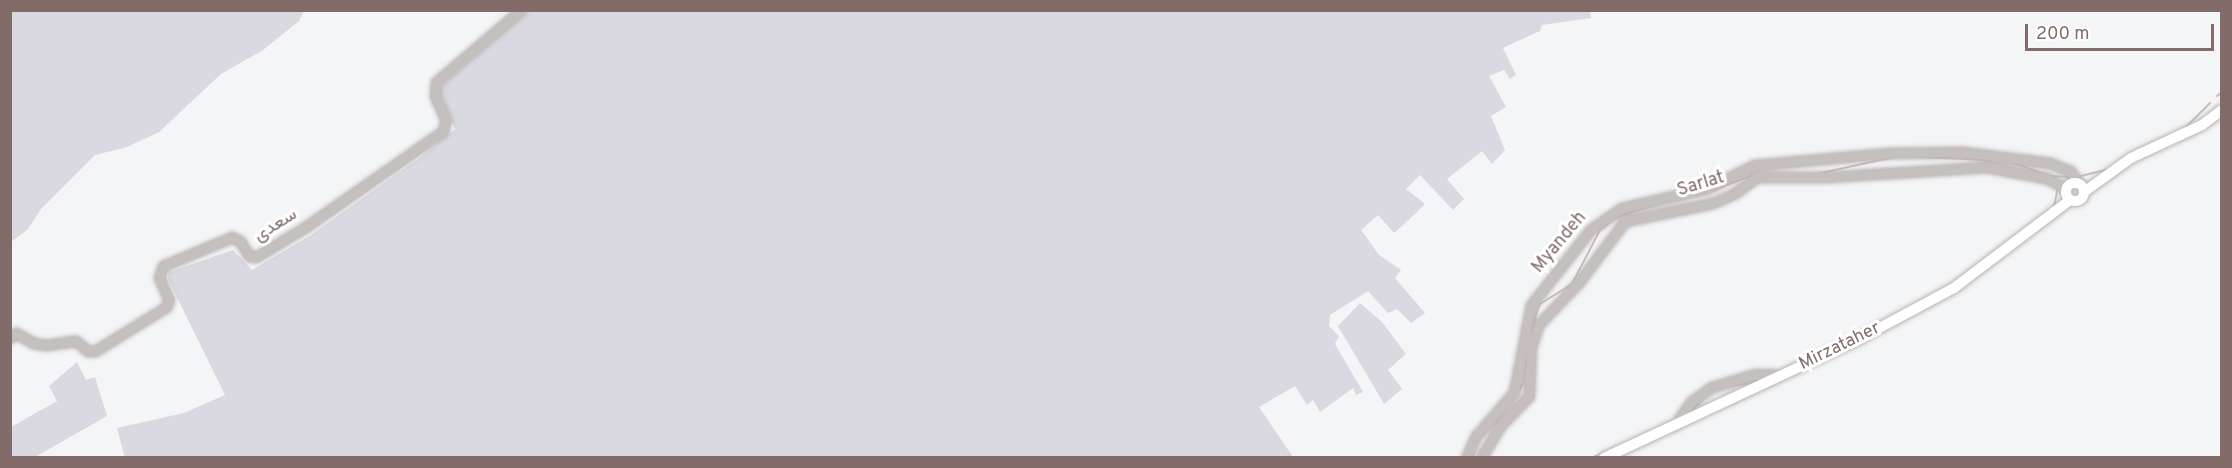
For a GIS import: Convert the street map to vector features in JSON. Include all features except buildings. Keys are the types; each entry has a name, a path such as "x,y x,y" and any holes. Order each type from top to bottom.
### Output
{"main road":[{"path":"2181,133 2222,100"},
{"path":"2079,183 2077,200 2067,194 2079,183 2095,182 2181,133 2202,125 2222,110"},
{"name":"Mirzataher","path":"1604,458 1674,428 1857,340 1954,288 2059,208 2067,194"}],"street":[{"name":"سعدی","path":"13,336 33,343 76,341 88,351 94,351 166,307 169,300 159,278 163,266 232,237 240,241 249,256 256,257 307,226 442,130 446,120 435,96 436,82 521,10"},
{"name":"Myandeh","path":"1466,458 1514,392 1531,305 1590,230 1605,217 1631,206 1708,188 1754,165 1890,153 2050,164 2079,183"},
{"path":"1890,153 1892,171"},
{"name":"Sarlat","path":"1481,458 1481,438 1529,396 1531,347 1538,325 1579,282 1625,222 1713,202 1735,193 1757,177 1826,177 1892,171 1962,159 2025,173 2067,194"},
{"path":"1674,428 1691,402 1712,387 1756,374 1781,375"}],"shaded area":[{"path":"11,10 304,11 299,21 263,50 221,74 159,132 127,147 95,155 41,209 28,229 11,242"},
{"path":"528,11 1590,11 1591,18 1542,25 1540,31 1503,48 1516,75 1510,79 1504,70 1489,76 1506,107 1491,116 1505,150 1492,164 1482,151 1447,179 1464,199 1453,210 1420,175 1406,189 1425,204 1414,215 1394,233 1378,215 1361,230 1379,255 1401,270 1395,278 1425,313 1411,323 1397,309 1388,313 1368,291 1330,315 1329,326 1339,336 1335,344 1363,392 1356,395 1353,388 1320,412 1313,400 1307,405 1295,386 1259,407 1293,457 125,458 117,428 184,413 225,395 168,279 169,272 233,250 252,270 311,235 422,156 455,129 440,94 442,85"},
{"path":"1360,303 1382,322 1406,354 1388,370 1402,389 1384,404 1338,326"},
{"path":"77,362 86,380 95,377 107,416 35,457 11,457 11,427 57,401 49,386"}],"waterway":[{"path":"2217,96 2222,92"},
{"path":"2186,127 2210,103"},
{"path":"1918,157 1991,160"},
{"path":"1821,173 1889,158"},
{"path":"2014,163 2045,174"},
{"path":"2077,177 2106,170"},
{"path":"1711,191 1753,175"},
{"path":"2051,176 2071,177"},
{"path":"2054,207 2058,186"},
{"path":"1530,331 1540,304 1572,284 1600,230 1615,218 1653,205"},
{"path":"1516,396 1526,378"},
{"path":"1729,386 1756,382"},
{"path":"1690,412 1703,399"},
{"path":"1473,458 1474,449"},
{"path":"1591,458 1605,452"}]}
